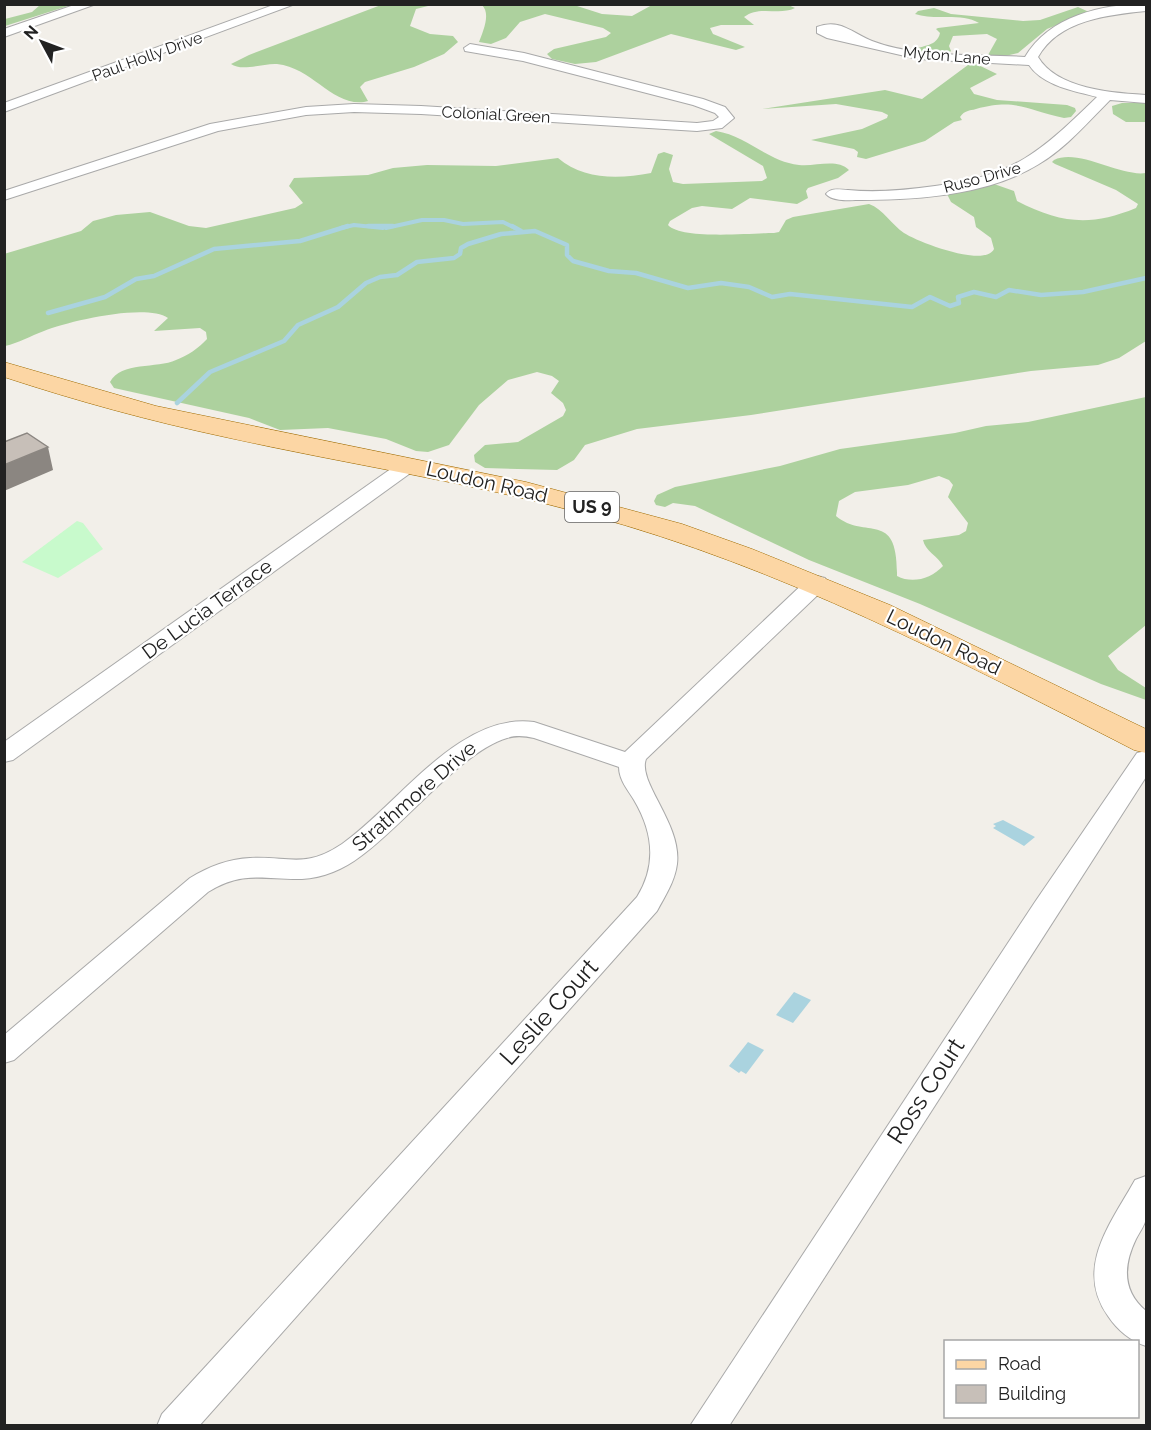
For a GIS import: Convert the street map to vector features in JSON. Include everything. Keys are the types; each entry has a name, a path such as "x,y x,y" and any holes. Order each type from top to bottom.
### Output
{"main road":[{"name":"Loudon Road","path":"4,369 151,414 409,465 532,492 634,519 737,553 817,583 891,616 1146,742"}],"street":[{"path":"4,33 90,4"},
{"name":"Paul Holly Drive","path":"4,108 289,4"},
{"path":"1080,4 1115,10"},
{"path":"1146,7 1115,10 1058,29 1036,48 1032,61 1058,79 1105,97 1146,99"},
{"name":"Myton Lane","path":"864,41 918,55 1032,61"},
{"name":"Colonial Green","path":"4,195 215,127 306,111 354,108 422,110 697,127 717,125 727,117 720,110 698,102 524,57 470,48"},
{"name":"Ruso Drive","path":"834,194 863,196 908,193 950,187 1014,171 1039,158 1105,97"},
{"name":"De Lucia Terrace","path":"4,754 409,465"},
{"path":"632,762 647,742 817,583"},
{"name":"Strathmore Drive","path":"4,1052 199,885 222,873 245,867 294,871 333,862 372,835 483,736 506,729 529,729 607,757 632,762"},
{"name":"Ross Court","path":"708,1425 1146,759"},
{"name":"Leslie Court","path":"175,1425 647,904 661,881 665,850 657,821 631,772 632,762"},
{"path":"1146,1189 1108,1269 1113,1298 1126,1315 1146,1331"}],"green space":[{"path":"786,4 795,8 750,13 744,17 754,25 721,25 710,28 713,34 745,47 736,50 671,34 596,62 575,64 552,59 547,54 554,49 606,37 611,33 603,28 545,14 520,22 506,38 491,44 479,42 486,18 482,5 574,5 602,14 632,16 652,5"},
{"path":"40,5 71,5 5,26 5,19 32,12"},
{"path":"381,5 432,5 416,9 410,26 430,34 453,36 458,42 444,54 414,67 365,82 360,87 368,101 364,102 353,102 342,98 290,67 271,64 241,67 231,64 249,55"},
{"path":"1078,7 1089,12 1047,29 1018,53 1001,57 988,55 997,39 987,34 953,36 949,46 951,51 947,54 913,50 936,41 940,33 936,29 938,28 979,23 964,18 915,14 918,11 934,8 951,14 1023,21 1040,20"},
{"path":"972,62 997,74 970,88 974,94 997,100 1067,105 1075,108 1076,111 1071,117 1064,118 1012,105 976,109 965,112 960,117 962,120 954,122 925,141 866,159 857,157 858,152 854,149 811,140 862,129 887,118 888,115 882,112 836,104 762,109 885,90 922,99"},
{"path":"1122,103 1146,103 1146,122 1126,122 1113,114 1112,106"},
{"path":"716,131 738,138 788,163 838,164 849,170 838,178 808,188 806,191 808,198 797,204 750,198 732,209 702,206 692,208 670,221 668,225 676,230 702,234 774,233 779,232 786,220 793,217 869,204 912,237 951,252 978,256 988,254 994,249 991,238 976,227 974,217 951,202 947,194 994,184 1014,191 1017,201 1047,214 1075,220 1089,220 1119,214 1136,208 1138,204 1116,190 1055,164 1052,162 1054,160 1064,157 1075,158 1124,171 1146,173 1146,341 1119,358 1098,365 1031,371 751,415 637,429 585,445 574,460 557,470 485,468 475,462 474,455 485,445 518,442 563,416 566,410 563,403 551,393 559,381 552,376 537,372 508,380 479,405 449,445 428,452 416,451 386,439 328,428 280,430 249,418 114,388 110,382 122,371 176,360 193,351 207,339 206,332 200,328 154,331 168,318 157,314 126,313 88,319 56,327 5,346 4,254 81,231 93,221 116,215 150,212 189,226 206,228 295,208 303,203 289,186 294,178 368,175 393,168 427,165 496,166 558,158 590,174 614,177 651,173 658,154 664,152 673,155 669,169 673,182 683,184 762,181 767,178 763,166 709,134"},
{"path":"1146,397 1146,625 1108,656 1118,670 1146,688 1146,700 1101,684 920,604 809,560 695,506 673,503 665,507 656,505 654,501 657,495 675,487 780,466 840,449 955,433 986,426 1028,422","holes":["939,476 949,480 953,485 948,497 968,523 966,531 959,535 923,540 926,547 943,566 933,574 921,579 909,580 897,576 896,555 892,541 886,534 847,523 836,516 839,501 855,492 908,485"]},
{"path":"77,521 83,523 103,549 58,578 22,562"}],"water":[{"path":"1003,820 1035,837 1024,846 993,828 996,826 993,824"},
{"path":"794,992 811,1000 793,1023 776,1015"},
{"path":"748,1042 764,1050 746,1074 741,1071 739,1073 729,1066"}],"building":[{"path":"27,433 48,447 4,465 4,442"}],"waterway":[{"path":"386,228 422,220 444,220 463,224 503,222 515,228"},
{"path":"343,227 354,225 383,228"},
{"path":"343,227 348,226"},
{"path":"368,226 393,226"},
{"path":"512,226 521,231"},
{"path":"48,313 105,297 136,279 154,276 214,249 300,241 343,227"},
{"path":"177,403 210,372 284,341 298,325 338,307 366,283 380,277 397,275 417,262 454,258 460,254 461,248 468,244 501,234 535,231 567,245 567,255 573,261 609,271 636,273 688,288 721,283 749,287 772,297 790,294 912,307 930,297 950,306 959,303 958,297 974,292 996,297 1009,290 1041,295 1083,292 1146,278"}]}
